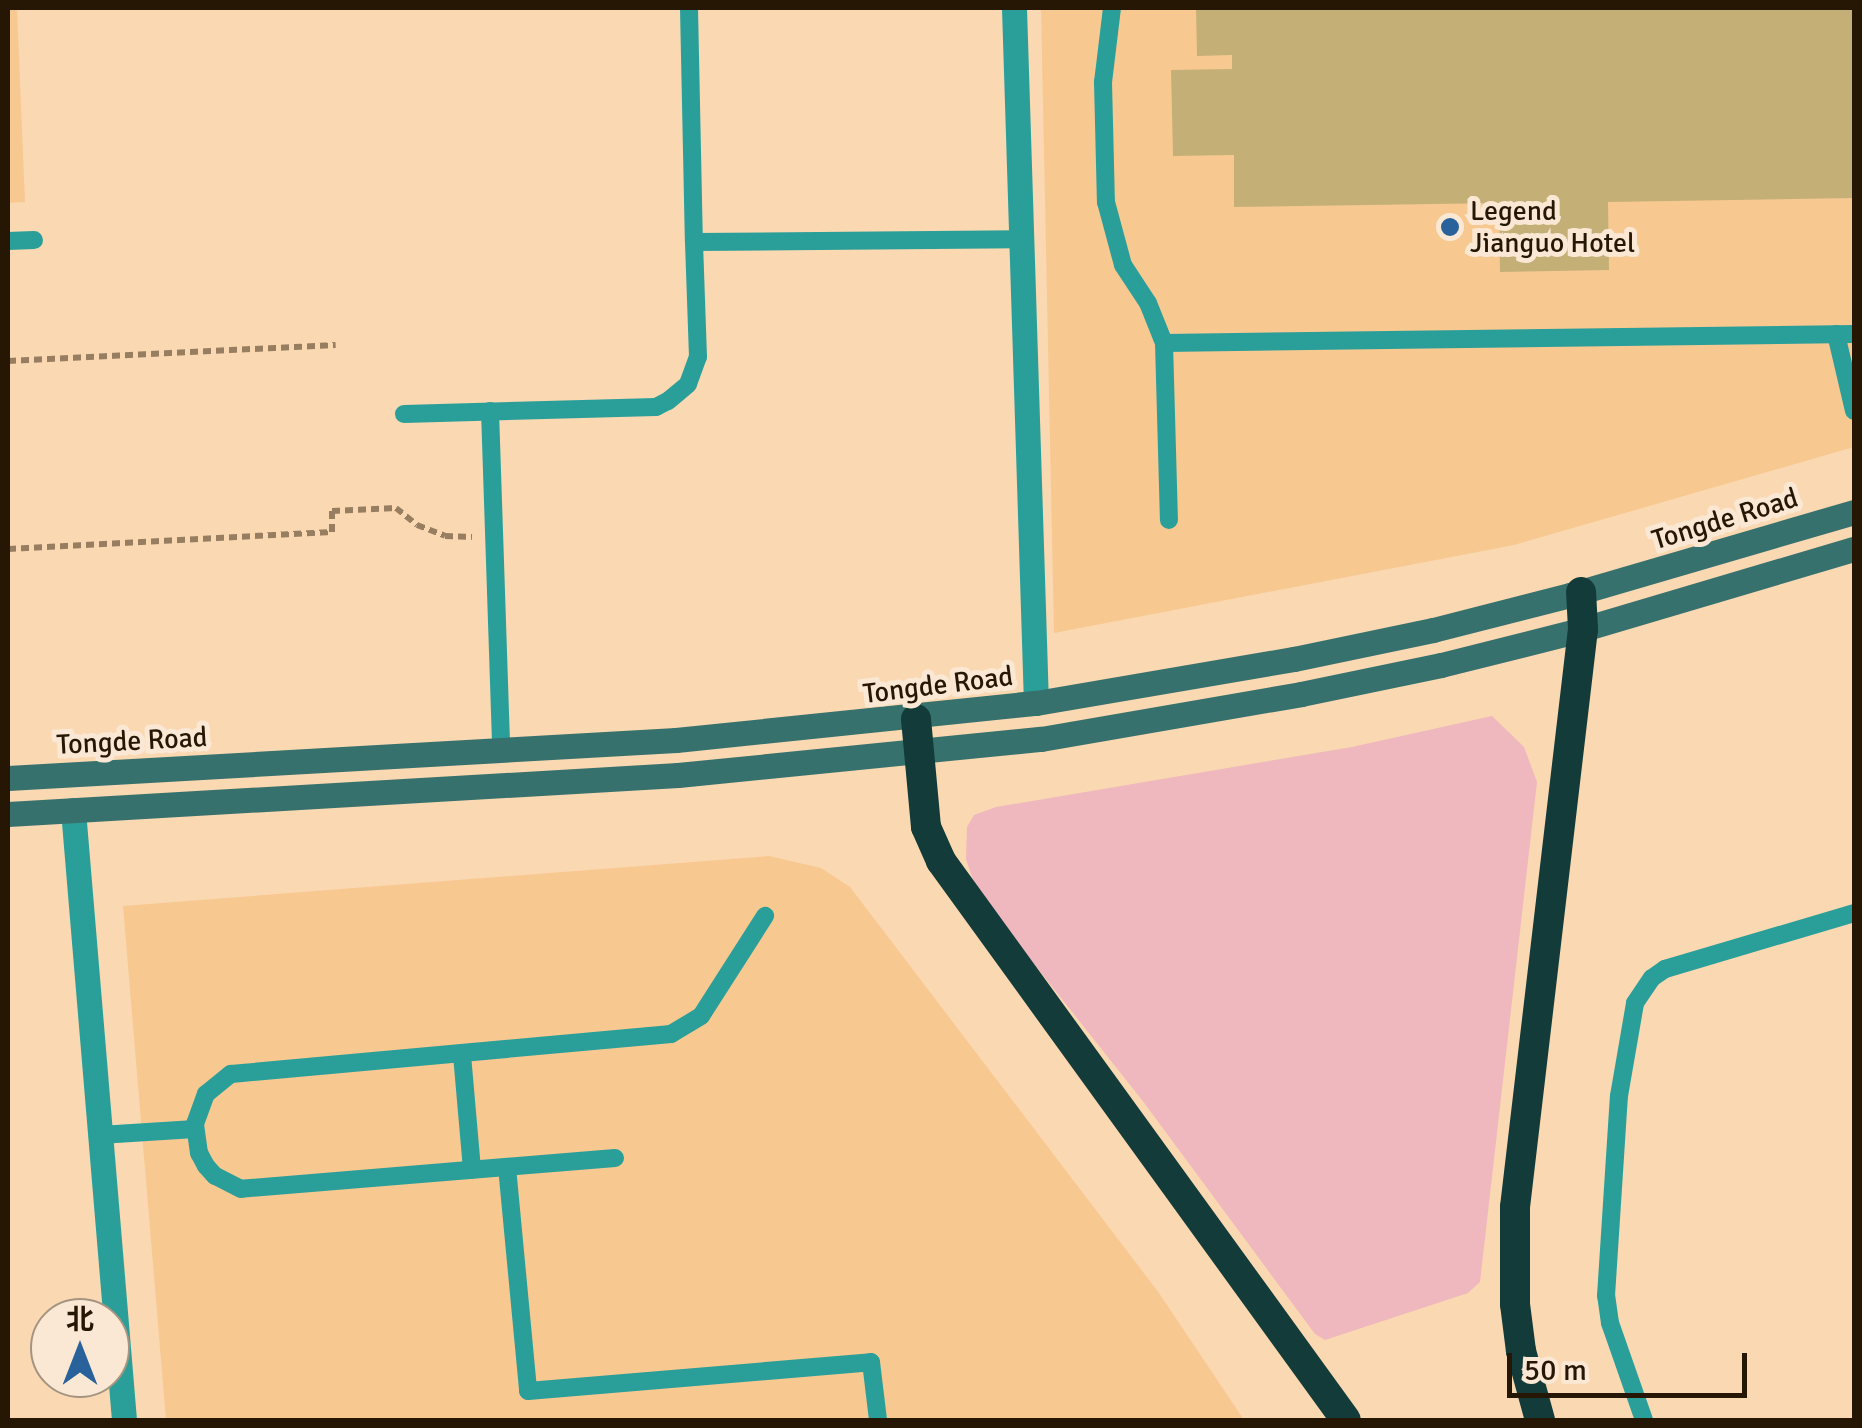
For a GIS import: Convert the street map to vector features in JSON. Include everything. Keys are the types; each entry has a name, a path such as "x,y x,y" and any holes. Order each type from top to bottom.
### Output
{"highway":[{"path":"1540,1420 1522,1351 1515,1304 1516,1207 1583,629 1581,592"},
{"path":"916,719 926,828 941,862 1346,1420"}],"main road":[{"name":"Tongde Road","path":"8,778 501,750 916,719 1036,704 1294,659 1581,592 1854,512"},
{"path":"8,814 678,775 920,754 1144,723 1301,694 1583,629 1854,549"}],"street":[{"path":"1014,8 1036,704"},
{"path":"73,810 124,1420"}],"lane":[{"path":"404,414 656,407 679,393 698,357 689,8"},
{"path":"1112,8 1103,82 1106,202 1124,265 1148,304 1164,344 1169,520"},
{"path":"694,242 1022,238"},
{"path":"8,241 34,240"},
{"path":"1164,344 1845,334 1854,410"},
{"path":"490,412 501,750"},
{"path":"1644,1420 1610,1323 1606,1296 1619,1096 1635,1004 1652,978 1664,969 1854,913"},
{"path":"616,1158 240,1189 206,1166 195,1129 206,1094 231,1074 671,1034 701,1016 764,916"},
{"path":"462,1054 472,1170"},
{"path":"100,1135 195,1129"},
{"path":"507,1167 528,1391 872,1362 878,1420"}],"path":[{"path":"8,361 336,345"},
{"path":"8,549 332,532 332,511 396,508 417,525 445,536 494,538"}],"shaded area":[{"path":"8,8 17,8 25,202 8,203"},
{"name":"Legend Jianguo Hotel","path":"1041,8 1854,8 1854,447 1514,545 1054,633"},
{"path":"1492,716 1524,747 1537,782 1480,1282 1468,1293 1325,1340 1315,1334 1142,1100 977,892 966,859 967,827 974,815 996,807 1352,747"},
{"path":"769,856 821,868 850,887 1159,1293 1244,1420 166,1420 123,906"}],"building":[{"path":"1196,8 1854,8 1854,198 1608,202 1609,270 1500,272 1499,203 1234,207 1234,155 1173,156 1171,70 1232,69 1232,55 1197,56"}],"place":[{"name":"Legend Jianguo Hotel","path":"1450,227"}]}
